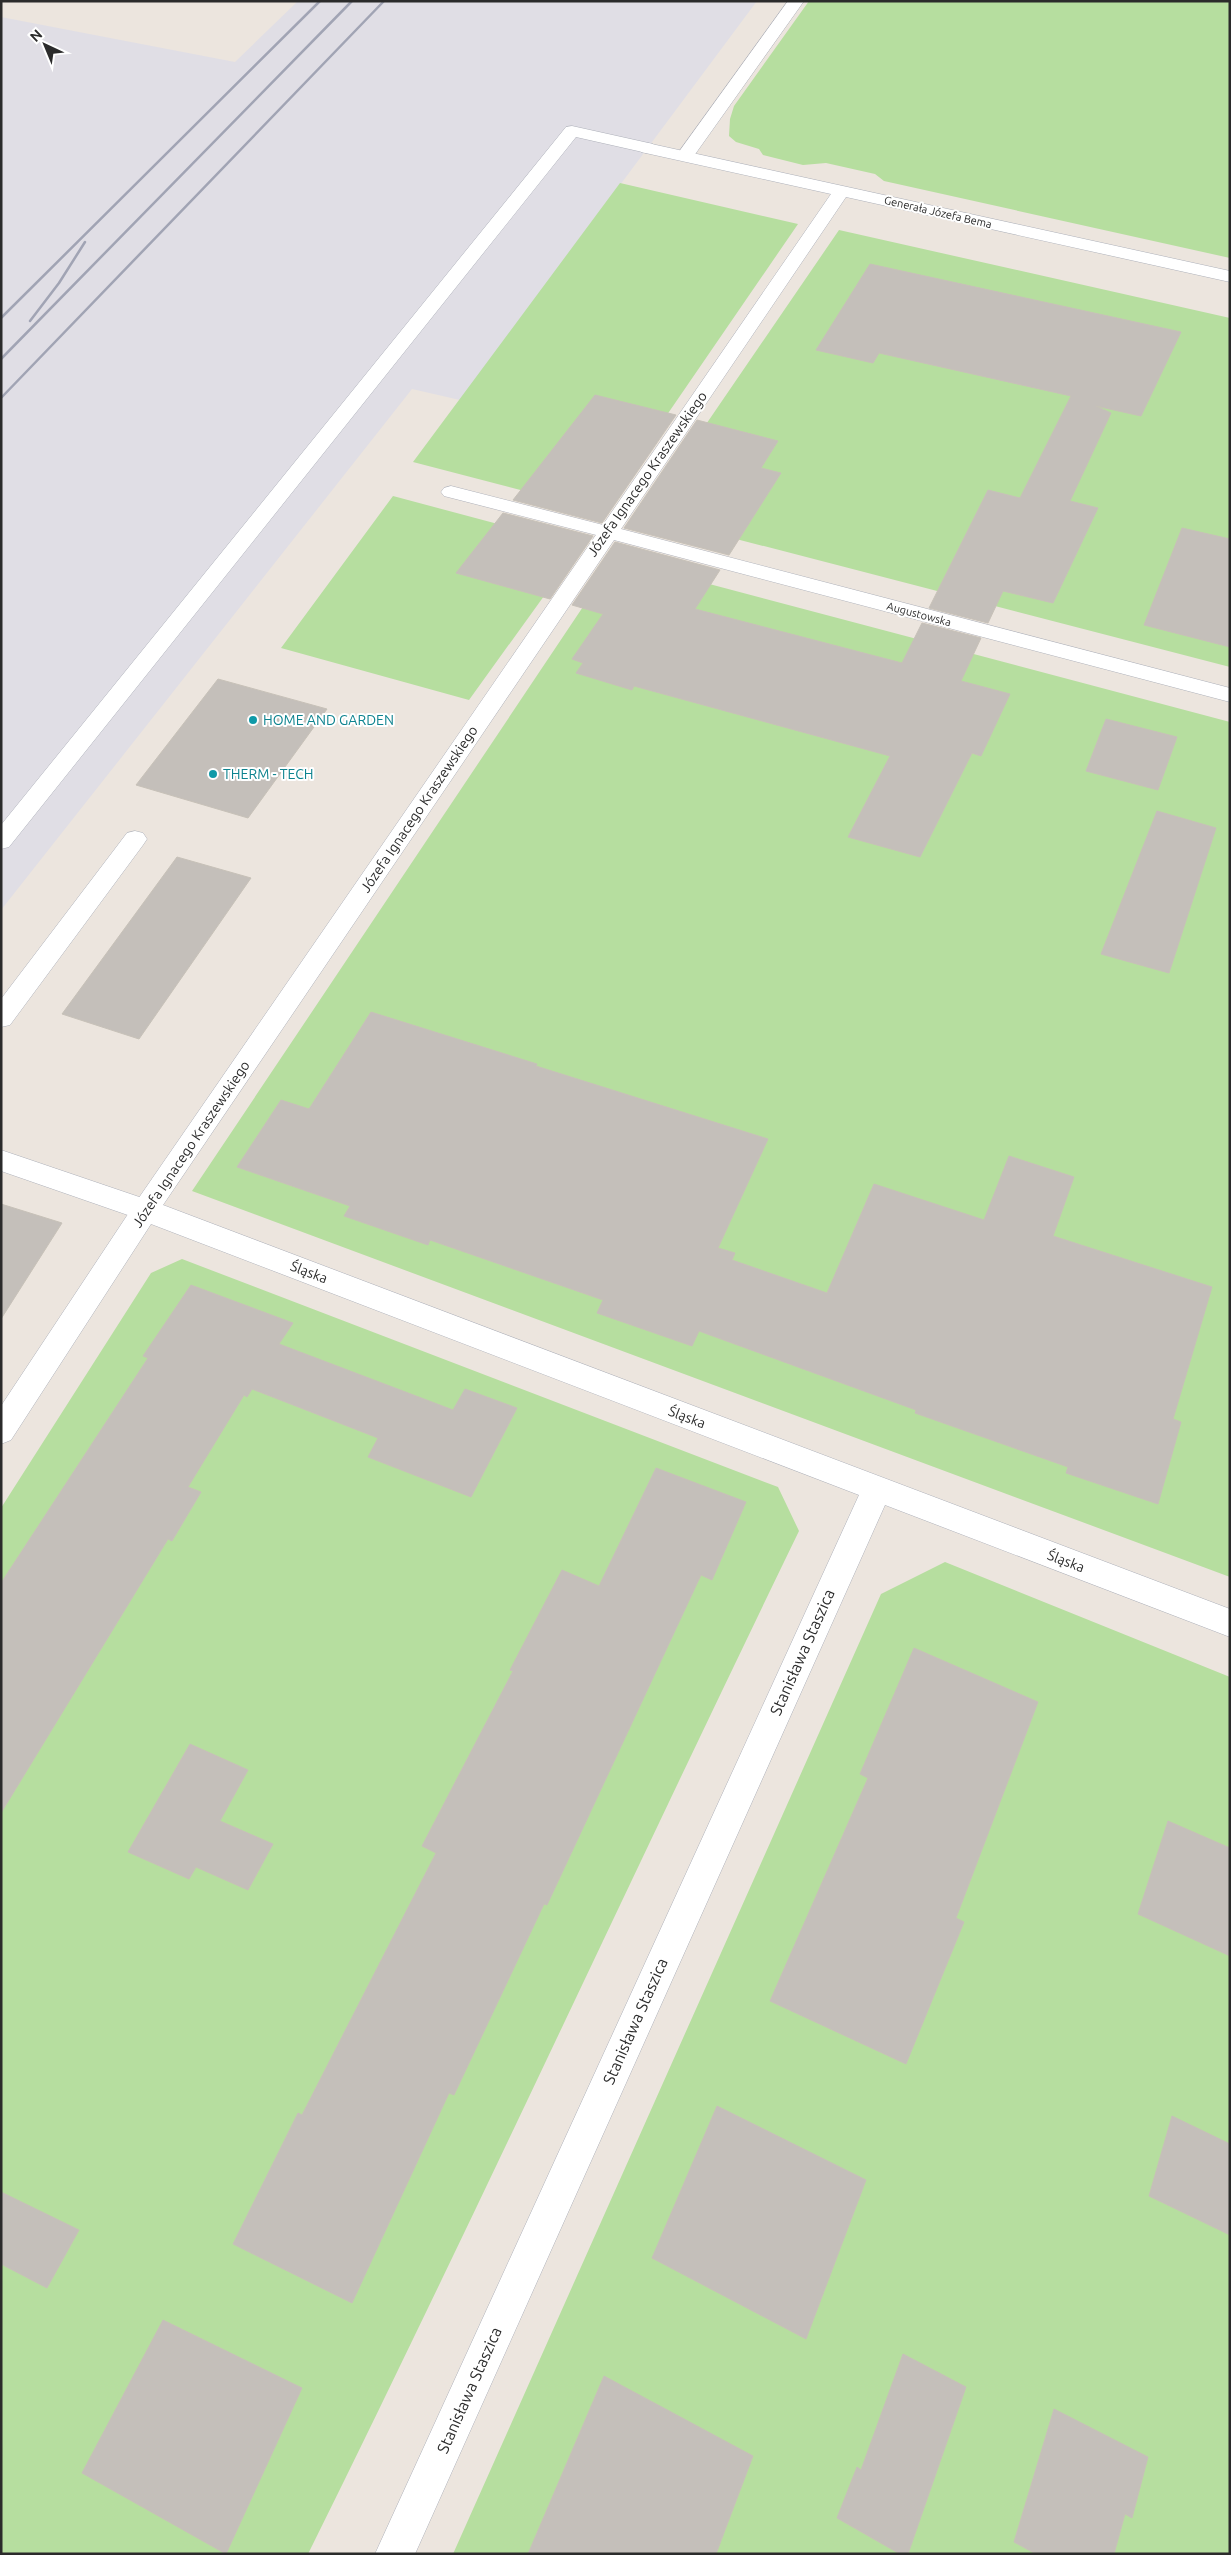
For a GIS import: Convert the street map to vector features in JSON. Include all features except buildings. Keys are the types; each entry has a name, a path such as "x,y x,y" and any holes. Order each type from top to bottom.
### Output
{"street":[{"path":"685,156 796,1"},
{"name":"Generała Józefa Bema","path":"1,841 572,131 1230,277"},
{"name":"Józefa Ignacego Kraszewskiego","path":"1,1431 145,1210 842,190"},
{"name":"Augustowska","path":"451,492 1230,695"},
{"path":"1,1018 135,839"},
{"name":"Śląska","path":"1,1160 145,1210 1230,1623"},
{"name":"Stanisława Staszica","path":"395,2554 877,1489"}],"shaded area":[{"path":"298,1 757,1 460,400 412,389 1,910 1,17 235,62"}],"green space":[{"path":"809,1 1230,1 1230,258 884,181 875,174 826,163 803,165 763,155 759,149 736,142 729,136 730,119 734,106"},
{"path":"620,183 798,224 601,511 413,462"},
{"path":"839,230 1230,318 1230,667 644,515"},
{"path":"393,496 580,546 469,700 281,648"},
{"path":"615,559 1230,722 1230,1577 192,1191"},
{"path":"182,1259 778,1487 799,1531 371,2427 308,2554 1,2554 1,1508 151,1273"},
{"path":"945,1562 1230,1677 1230,2554 453,2554 881,1594"}],"railway":[{"path":"1,318 320,1"},
{"path":"1,359 352,1"},
{"path":"1,398 384,1"},
{"path":"30,321 59,283 85,242"}],"place":[{"name":"HOME AND GARDEN","path":"253,720"},
{"name":"THERM - TECH","path":"213,774"}]}
